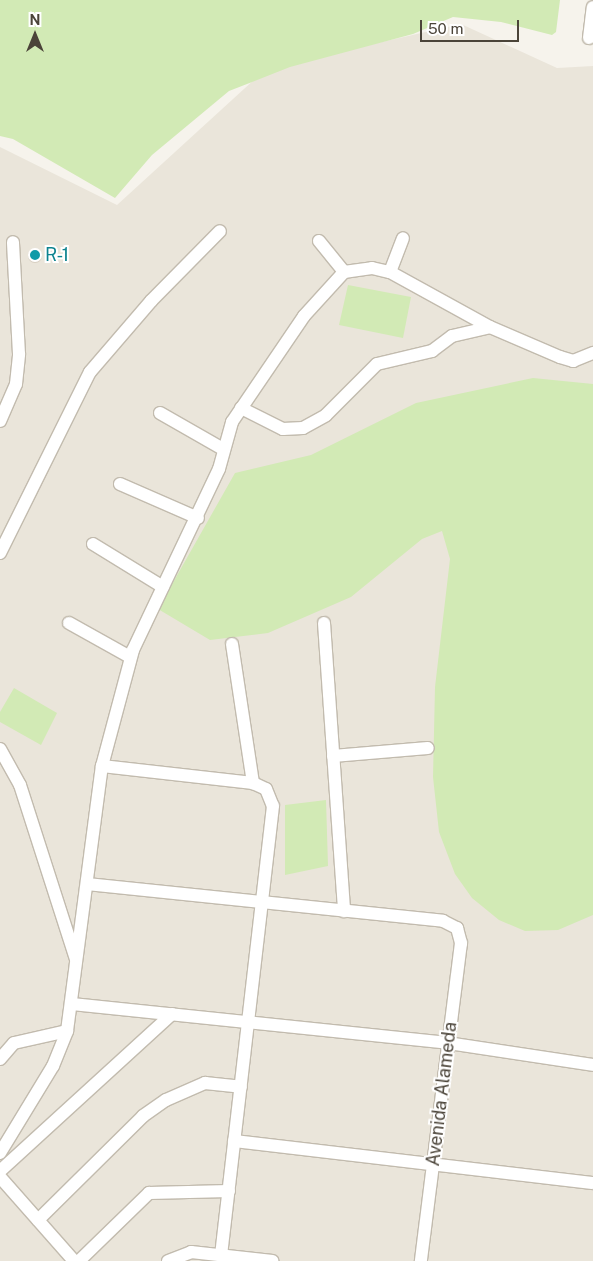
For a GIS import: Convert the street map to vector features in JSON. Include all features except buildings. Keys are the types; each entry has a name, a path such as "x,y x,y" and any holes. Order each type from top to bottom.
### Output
{"street":[{"path":"589,38 593,7"},
{"path":"0,552 90,372 151,300 220,231"},
{"path":"390,272 403,238"},
{"path":"319,241 344,272"},
{"path":"0,421 16,384 19,354 13,242"},
{"path":"0,1153 52,1066 67,1031 102,766 130,658 198,518 219,469 223,449 242,408 304,316 344,272 356,268 390,272 490,327 573,361 593,353"},
{"path":"242,408 284,429 302,428 326,415 377,364 432,351 452,336 490,327"},
{"path":"160,413 223,449"},
{"path":"120,484 198,518"},
{"path":"93,544 163,587"},
{"path":"69,623 130,658"},
{"path":"87,884 344,911 324,623"},
{"path":"232,644 254,783"},
{"path":"333,756 428,748"},
{"path":"0,749 20,785 77,964"},
{"path":"102,766 254,783 266,789 273,806 221,1255"},
{"name":"Avenida Alameda","path":"344,911 443,921 457,928 461,943 421,1261"},
{"path":"72,1004 448,1043 593,1066"},
{"path":"0,1171 172,1014"},
{"path":"0,1059 14,1042 67,1031"},
{"path":"0,1042 27,1039"},
{"path":"38,1220 143,1116 166,1100 205,1083 241,1087"},
{"path":"234,1141 593,1183"},
{"path":"0,1177 74,1261"},
{"path":"79,1261 149,1193 229,1191"},
{"path":"174,1258 221,1255 237,1259 273,1261"}],"shaded area":[{"path":"461,24 557,68 593,66 593,1261 0,1261 0,147 117,205 267,68"}],"green space":[{"path":"0,0 560,0 556,32 552,35 501,22 453,17 413,34 290,67 229,91 152,155 115,198 13,139 0,136"},
{"path":"348,285 411,297 403,338 339,325"},
{"path":"533,378 593,384 593,915 558,930 525,931 499,920 472,898 455,874 439,832 433,777 435,687 450,559 442,531 422,539 351,597 268,633 210,640 158,609 235,473 311,455 416,403"},
{"path":"14,688 57,713 41,745 0,722 0,712"},
{"path":"326,800 328,866 285,875 285,805"}],"place":[{"name":"R-1","path":"35,255"}]}
